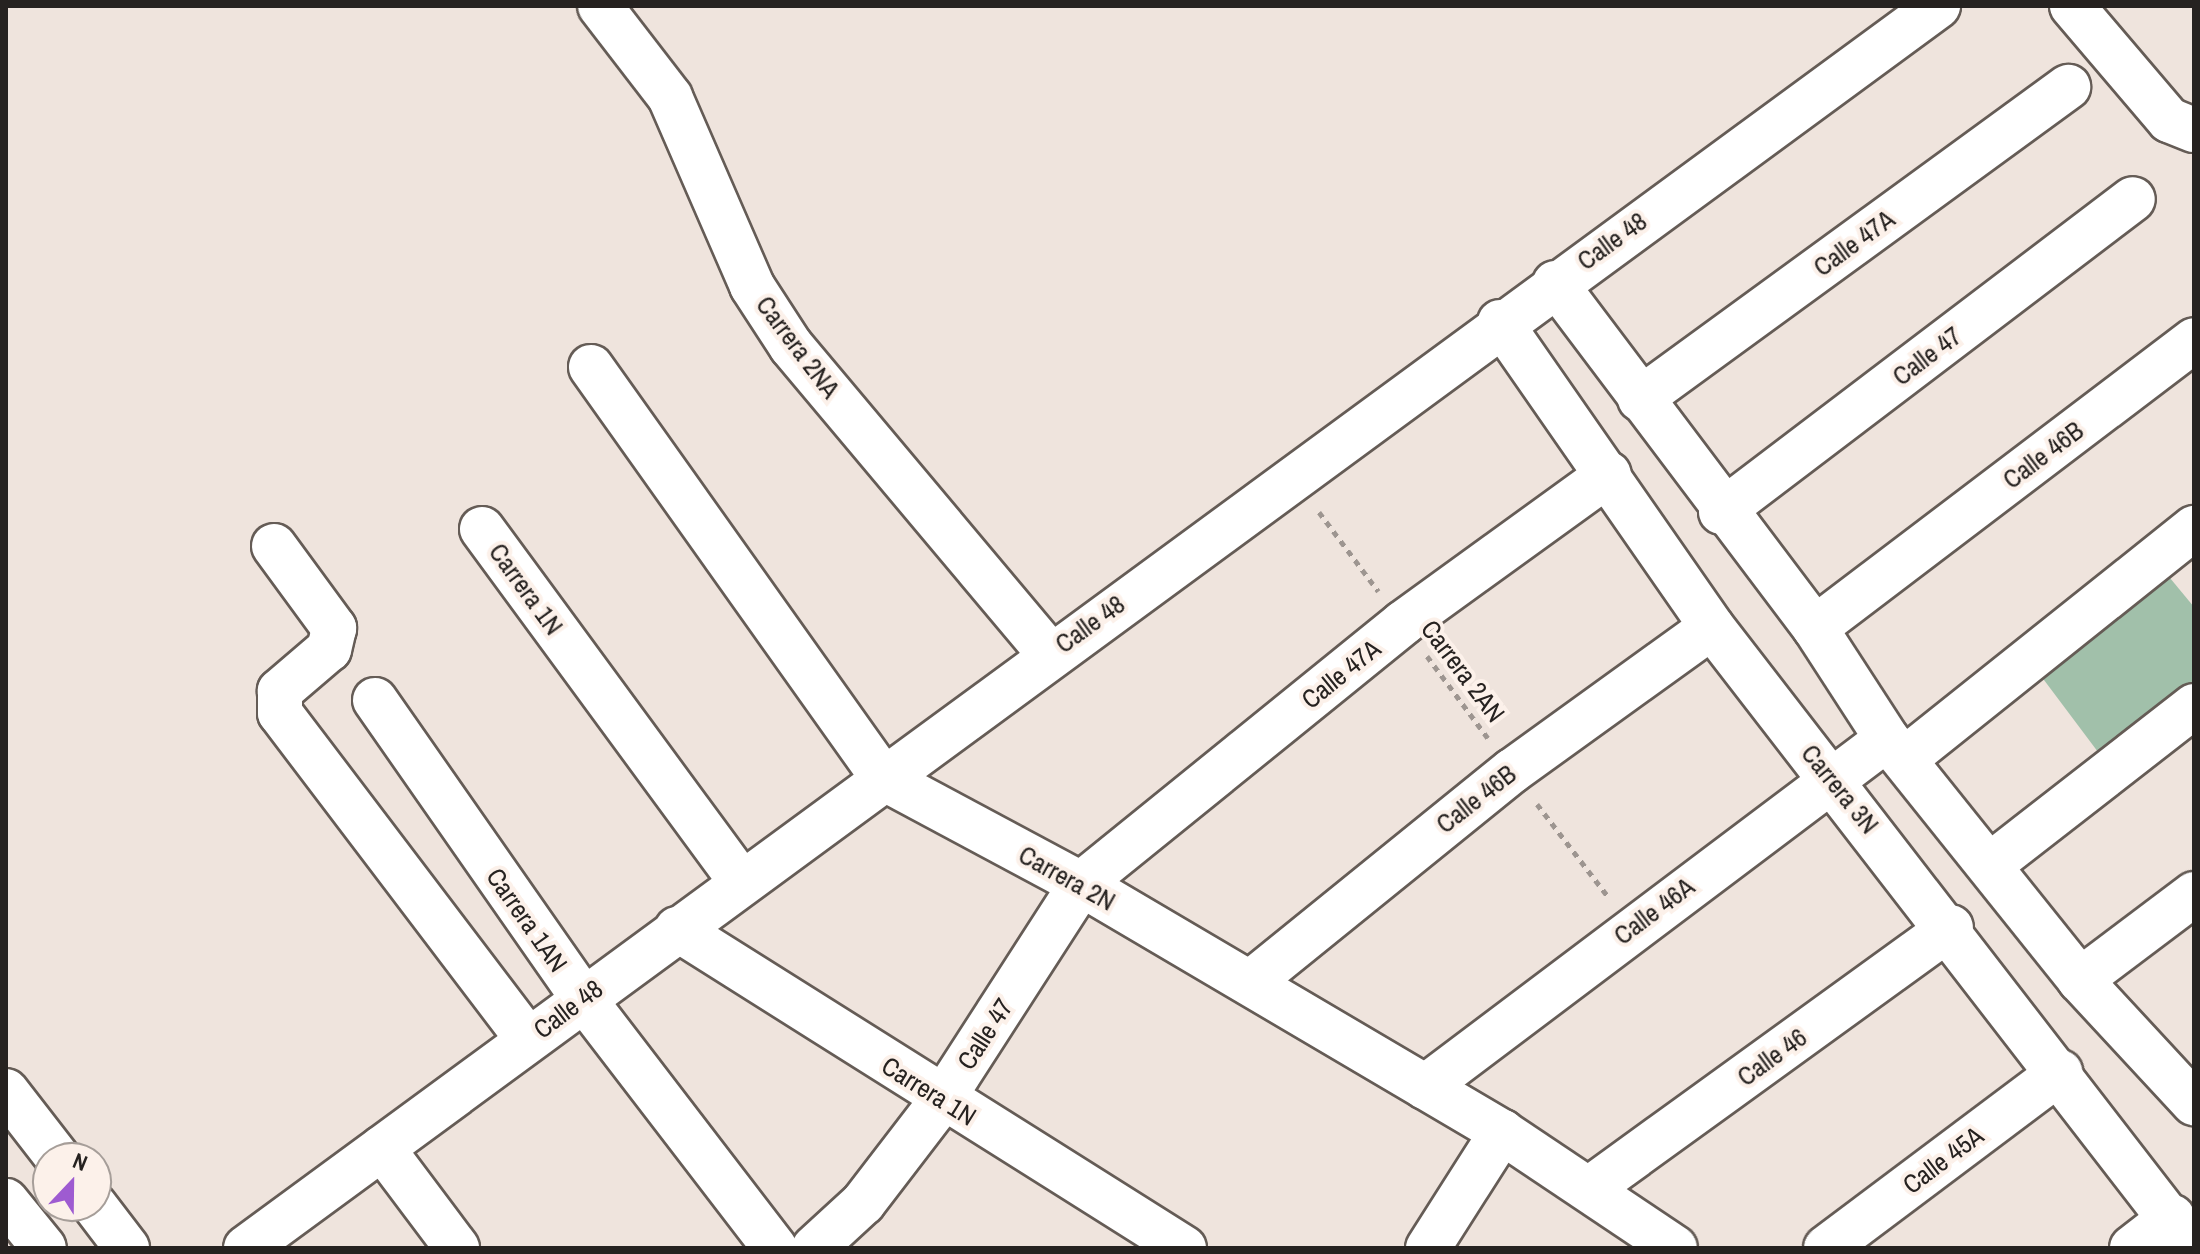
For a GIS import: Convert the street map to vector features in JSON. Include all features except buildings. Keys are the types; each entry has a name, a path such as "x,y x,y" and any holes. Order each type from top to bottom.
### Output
{"street":[{"name":"Carrera 2NA","path":"600,6 670,97 752,286 791,346 1049,654"},
{"name":"Calle 48","path":"246,1248 1500,322 1938,6"},
{"path":"2072,6 2169,120 2194,130"},
{"name":"Calle 47A","path":"1640,399 2068,87"},
{"name":"Calle 47","path":"1721,512 2133,199"},
{"path":"1555,283 1721,512 1815,628 1896,748 2080,980 2189,1087"},
{"name":"Carrera 3N","path":"1500,322 1609,474 1712,627 1951,927 2182,1233"},
{"name":"Calle 46B","path":"1815,628 2194,340"},
{"name":"Carrera 2N","path":"591,367 883,778 1081,884 1502,1132 1592,1187 1675,1248"},
{"name":"Calle 47A","path":"1081,884 1403,623 1609,474"},
{"name":"Calle 46A","path":"1425,1087 1832,778 1896,748 2194,528"},
{"name":"Carrera 1N","path":"482,529 741,881"},
{"path":"274,546 334,628 329,649 280,691 280,713 527,1039"},
{"name":"Calle 46B","path":"1250,983 1512,771 1712,627"},
{"name":"Carrera 1AN","path":"375,700 583,998 775,1248"},
{"path":"1990,865 2194,706"},
{"name":"Calle 47","path":"814,1248 863,1203 942,1100 1081,884"},
{"path":"2080,980 2194,894"},
{"name":"Calle 46","path":"1592,1187 1951,927"},
{"name":"Carrera 1N","path":"677,929 942,1100 1184,1248"},
{"name":"Calle 45A","path":"1826,1248 2060,1072"},
{"path":"6,1091 46,1142"},
{"path":"1428,1248 1502,1132"},
{"path":"382,1148 457,1248"},
{"path":"6,1201 44,1248"},
{"path":"107,1222 127,1248"},
{"path":"2132,1248 2182,1233"}],"path":[{"name":"Carrera 2AN","path":"1292,476 1632,927"}],"green space":[{"path":"2170,578 2194,607 2194,686 2104,760 2041,676"}]}
